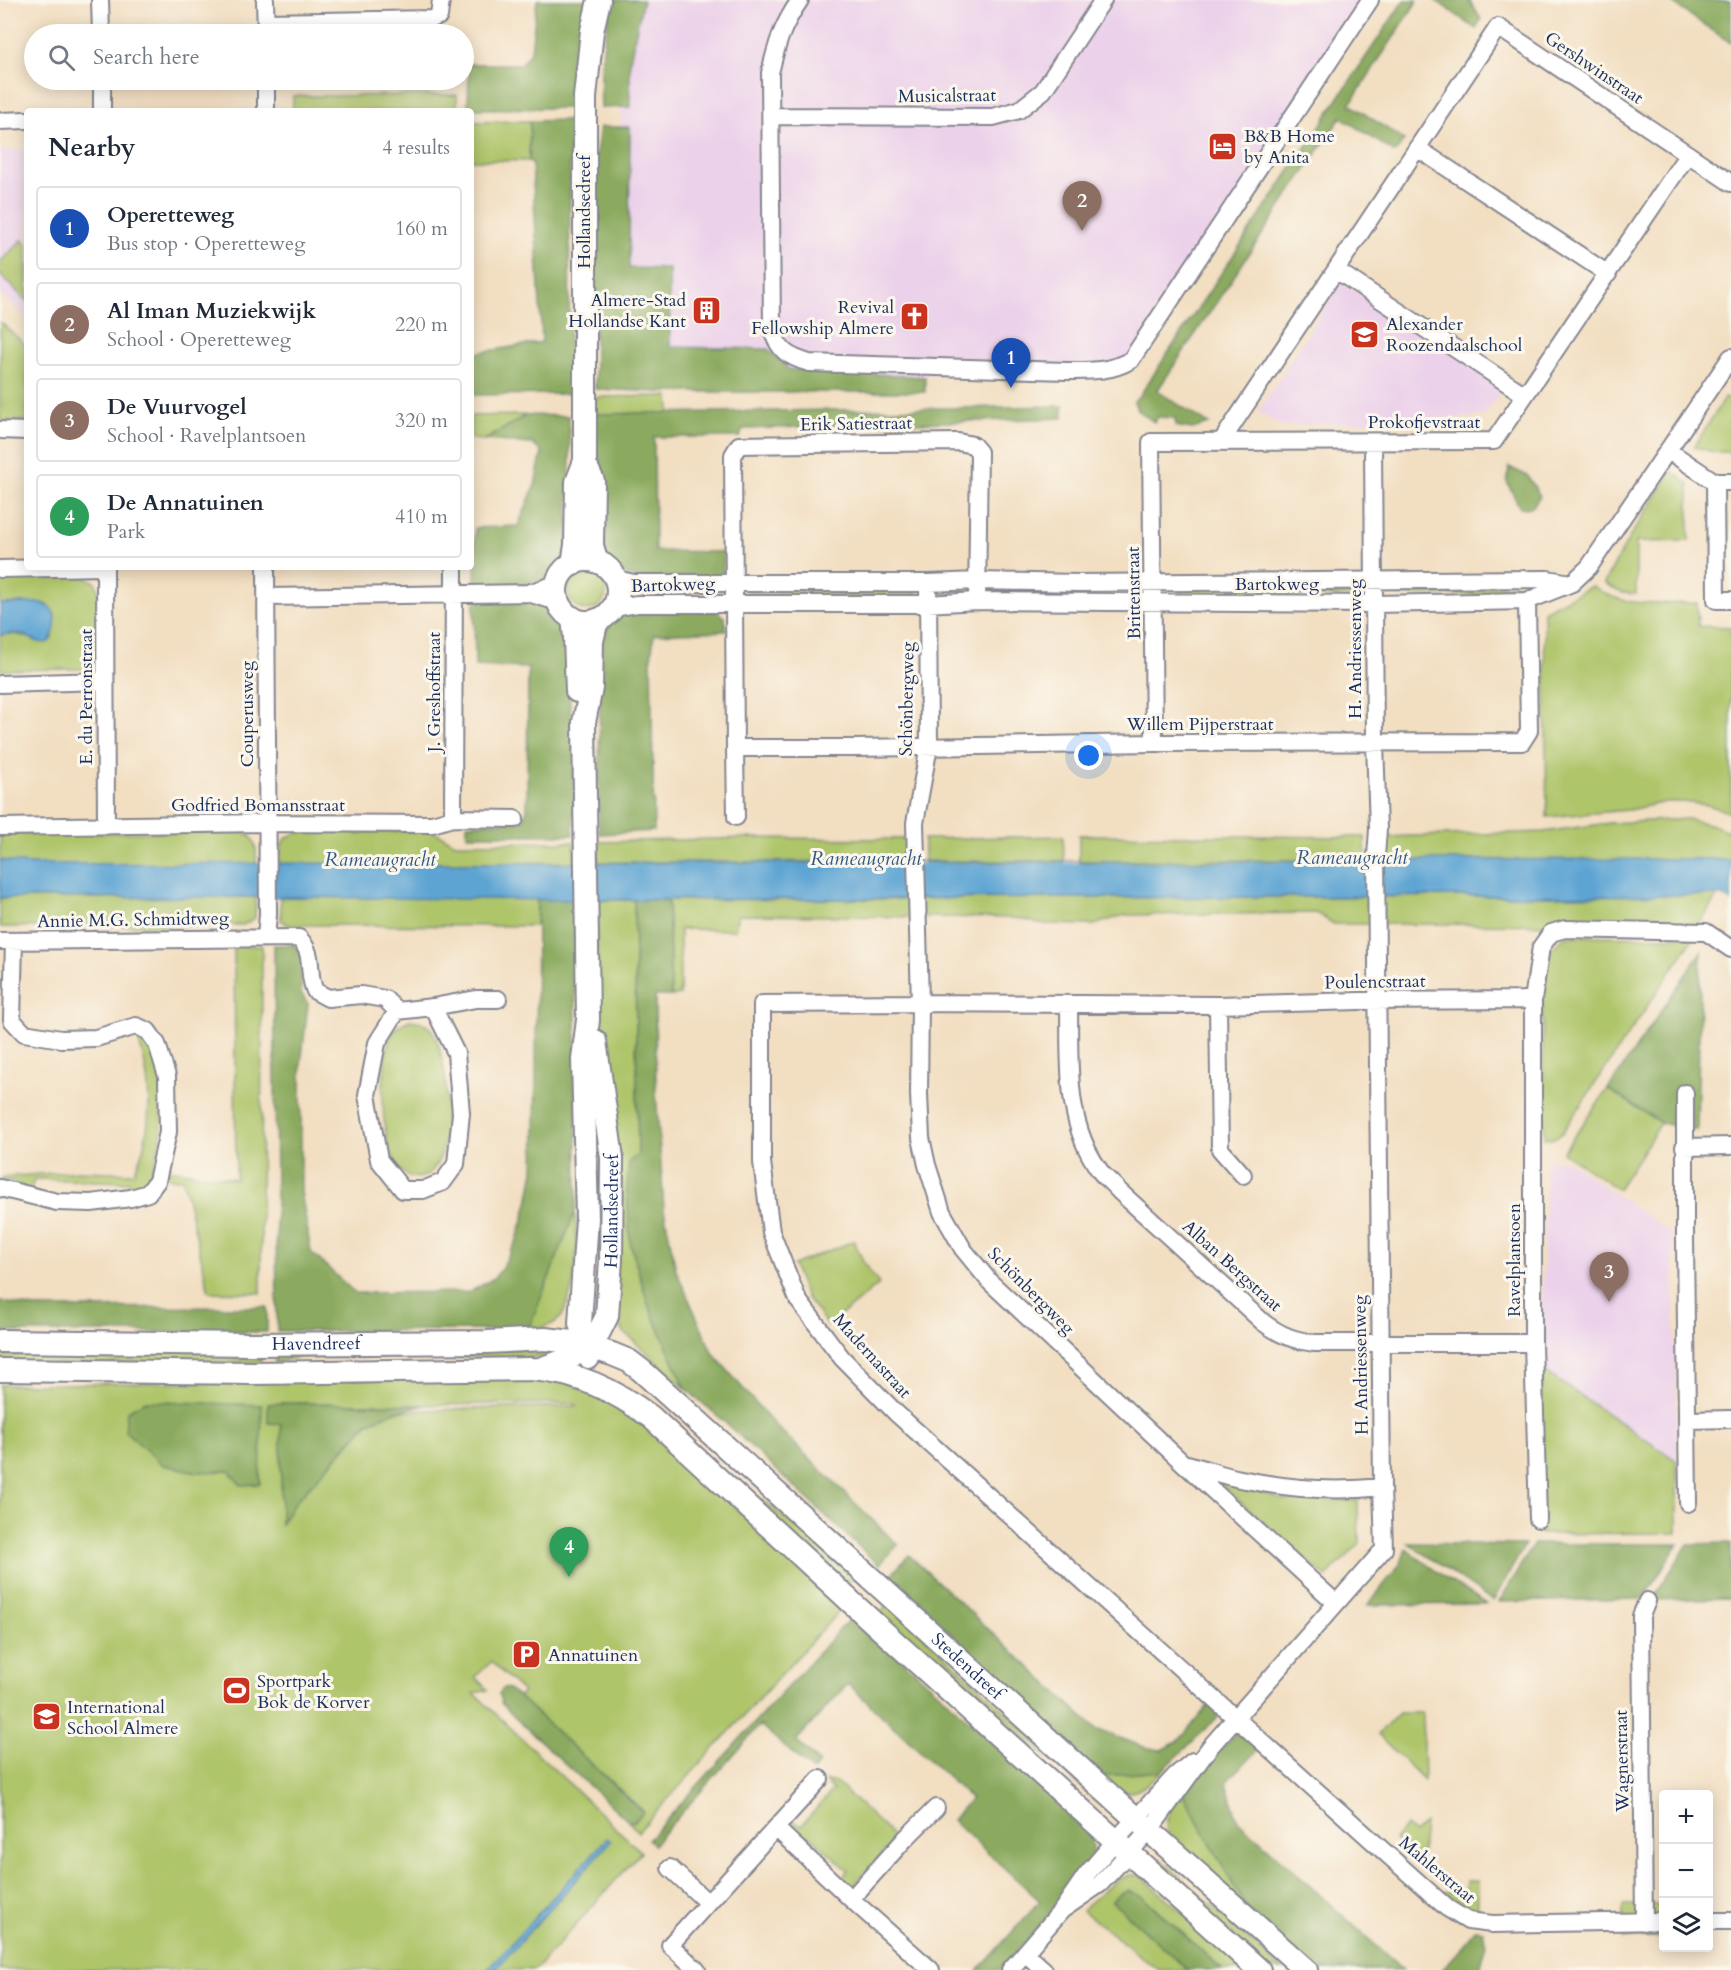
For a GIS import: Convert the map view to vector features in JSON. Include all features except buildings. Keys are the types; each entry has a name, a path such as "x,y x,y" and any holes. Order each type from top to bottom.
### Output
{"main road":[{"name":"Hollandsedreef","path":"596,561 592,545 593,482 585,461 585,97 592,31 599,0"},
{"name":"Hollandsedreef","path":"573,564 576,545 577,482 585,461"},
{"path":"582,561 596,561 606,567 616,579 618,594 605,614 587,622 573,618 565,612 558,592 562,574 573,564 582,561"},
{"name":"Hollandsedreef","path":"580,1298 587,1219 584,1059 588,1020 584,722 591,688 592,641 605,614"},
{"name":"Hollandsedreef","path":"573,618 576,687 584,722"},
{"name":"Hollandsedreef","path":"588,1020 597,1048 612,1158 612,1229 607,1317"},
{"path":"545,1339 560,1327 580,1298"},
{"path":"580,1298 580,1323 597,1384"},
{"path":"539,1370 566,1360 586,1346 598,1334 607,1317"},
{"path":"607,1317 628,1361"},
{"name":"Havendreef","path":"0,1341 252,1344 487,1342 545,1339 573,1342 628,1361"},
{"name":"Stedendreef","path":"628,1361 642,1371 1306,1970"},
{"name":"Havendreef","path":"0,1371 254,1373 539,1370"},
{"name":"Stedendreef","path":"539,1370 573,1375 597,1384 632,1403 651,1417 876,1625 1259,1970"}],"street":[{"path":"100,0 101,24"},
{"path":"266,0 266,24"},
{"path":"340,24 432,19 439,16 441,0"},
{"path":"800,0 785,21 777,42 770,73 772,330 778,345 792,358 809,363 1067,371 1093,371 1118,367 1131,360 1370,0"},
{"name":"Musicalstraat","path":"771,116 993,117 1019,110 1043,92 1103,0"},
{"name":"Gershwinstraat","path":"1221,442 1498,27 1731,183"},
{"path":"102,90 102,108"},
{"path":"266,90 266,108"},
{"path":"0,121 24,120"},
{"path":"1417,148 1608,274"},
{"name":"Prokofjevstraat","path":"1151,442 1494,441 1688,154"},
{"path":"1336,270 1525,395"},
{"name":"Bartokweg","path":"605,614 637,604 927,604 978,601 1375,604 1527,601 1572,583 1589,567 1731,357"},
{"path":"0,430 24,431"},
{"name":"Erik Satiestraat","path":"735,582 733,455 739,445 958,442 973,445 979,452 978,581"},
{"name":"Brittenstraat","path":"1151,442 1154,742"},
{"name":"H. Andriessenweg","path":"1010,1970 1062,1910 1086,1875 1122,1846 1142,1824 1174,1776 1210,1747 1384,1549 1380,1342 1376,856 1378,829 1375,743 1373,442"},
{"path":"1669,451 1723,482 1716,600 1731,600"},
{"path":"0,569 24,569"},
{"name":"E. du Perronstraat","path":"105,570 106,826"},
{"name":"Couperusweg","path":"266,570 266,938"},
{"name":"J. Greshoffstraat","path":"453,818 454,570"},
{"name":"Bartokweg","path":"616,579 634,583 978,581 1053,583 1547,579 1572,583"},
{"path":"978,581 978,601"},
{"name":"Bartokweg","path":"735,582 735,603"},
{"name":"Schönbergweg","path":"928,583 929,746 915,824 920,1003 919,1094 921,1138 942,1212 963,1249 990,1282 1336,1603"},
{"path":"266,597 558,592"},
{"name":"Willem Pijperstraat","path":"735,748 1154,742 1522,742 1529,731 1527,601"},
{"path":"735,603 736,817"},
{"path":"0,684 105,681"},
{"name":"Godfried Bomansstraat","path":"0,826 432,824 453,818 515,819"},
{"name":"Ravelplantsoen","path":"1538,1519 1533,1343 1533,1000 1540,947 1551,933 1565,929 1706,932 1731,950"},
{"name":"Annie M.G. Schmidtweg","path":"7,941 299,938 306,945 310,958 312,985 315,991 327,998 361,995 385,999 397,1011"},
{"path":"0,1188 57,1202 91,1203 131,1198 148,1193 158,1181 168,1132 167,1076 157,1044 148,1031 136,1026 96,1038 62,1039 24,1033 12,1020 7,941"},
{"path":"433,1006 456,1053 461,1113 456,1164 442,1182 423,1190 403,1190 379,1160 368,1095 377,1043 397,1011 476,999 498,999"},
{"name":"Poulencstraat","path":"920,1003 1218,1005 1533,1000"},
{"name":"Madernastraat","path":"920,1003 762,1004 762,1162 771,1232 798,1300 842,1358 896,1413 1235,1718"},
{"name":"Alban Bergstraat","path":"1069,1004 1071,1090 1075,1116 1084,1144 1100,1171 1264,1323 1281,1335 1315,1343 1533,1343"},
{"path":"1218,1005 1220,1149 1243,1174"},
{"path":"1685,1093 1688,1503"},
{"path":"1684,1147 1731,1146"},
{"path":"1688,1420 1731,1419"},
{"name":"Schönbergweg","path":"1183,1463 1244,1480 1290,1487 1362,1489 1382,1487"},
{"name":"Wagnerstraat","path":"1644,1922 1641,1616 1647,1601"},
{"name":"Mahlerstraat","path":"1235,1718 1447,1908 1468,1921 1492,1924 1659,1921"},
{"path":"697,1970 670,1945 820,1779"},
{"path":"851,1899 936,1808"},
{"path":"777,1828 851,1899 931,1970"},
{"path":"670,1868 708,1903"},
{"path":"1713,1921 1731,1921"},
{"path":"1025,1953 1044,1970"}],"shaded area":[{"path":"632,0 1372,0 1135,366 1100,371 624,382 620,60"},
{"path":"0,150 24,150 24,315 0,294"},
{"name":"Alexander Roozendaalschool","path":"1341,282 1505,387 1484,416 1281,426 1258,412"},
{"path":"1566,1160 1673,1234 1677,1461 1541,1369 1546,1161"}],"green space":[{"path":"537,0 586,0 579,32 571,108 468,108 468,90 474,90 474,64 521,64 531,51"},
{"path":"612,0 643,0 630,60 630,107 601,108 602,54"},
{"path":"1404,0 1418,0 1350,104 1404,140 1395,153 1341,117 1157,391 1209,424 1192,429 1176,426 1175,418 1158,417 1154,422 1137,410 1134,401"},
{"path":"1435,0 1469,0 1481,19 1476,29"},
{"path":"1668,0 1731,1 1731,43"},
{"path":"457,95 457,108 293,108 293,96"},
{"path":"570,120 569,394 474,395 474,353 542,342 532,163 529,161 530,121"},
{"path":"530,121 529,161 474,160 474,122"},
{"path":"600,127 630,127 629,268 669,269 670,347 768,349 789,369 925,377 925,392 661,392 595,389 594,168"},
{"path":"22,240 24,242 24,298 0,275 0,262"},
{"path":"0,322 24,343 24,421 0,421"},
{"path":"669,396 670,413 595,414 595,397"},
{"path":"1725,397 1731,401 1731,452 1715,452 1694,447"},
{"path":"1063,406 1063,418 743,429 740,437 654,437 655,551 724,552 723,572 717,577 630,577 616,569 603,555 600,543 595,414"},
{"path":"527,415 485,440 474,439 474,416"},
{"path":"527,415 569,416 567,559 557,567 550,579 513,585 475,585 475,528 518,526 535,485 542,452 532,444 485,440"},
{"path":"1509,467 1528,476 1540,496 1532,507 1520,508 1507,482"},
{"path":"1672,471 1689,484 1689,541 1636,542 1636,594 1622,593 1604,583 1631,535"},
{"path":"587,572 600,578 606,591 600,604 587,610 574,604 568,591 574,578"},
{"path":"84,576 95,582 98,590 98,655 96,661 84,669 0,670 0,635 13,634 49,642 54,632 55,616 49,607 41,603 0,604 0,577"},
{"path":"1523,585 1523,594 1399,595 1399,587"},
{"path":"1592,586 1604,593 1629,601 1655,604 1697,603 1698,626 1731,627 1731,813 1708,805 1666,802 1629,810 1547,817 1544,611"},
{"path":"1358,587 1358,596 1179,596 1180,588"},
{"path":"749,588 916,589 916,598 748,595"},
{"path":"481,601 531,603 544,606 565,625 571,720 575,738 573,835 467,835 467,824 524,820 527,809 528,668 475,666 474,603"},
{"path":"629,611 717,611 725,618 726,631 654,634 651,659 654,831 599,834 600,642 611,623"},
{"path":"1688,819 1731,832 1731,861 1711,859 1384,862 1384,837 1543,832 1610,823"},
{"path":"431,831 457,843 574,842 575,864 280,864 282,843 288,837 300,832"},
{"path":"243,832 254,841 256,864 29,864 0,860 0,833"},
{"path":"1079,835 1365,837 1366,862 1079,863"},
{"path":"1063,836 1064,863 924,863 924,839"},
{"path":"748,838 909,839 909,863 598,864 599,842"},
{"path":"1718,895 1699,925 1334,924 1316,913 1125,915 1094,925 1041,924 1016,918 738,915 735,930 680,929 680,995 671,996 668,900"},
{"path":"256,897 255,918 243,925 0,927 0,898"},
{"path":"280,897 537,899 536,926 288,925 281,920"},
{"path":"537,899 575,900 577,1196 575,1212 528,1330 277,1331 274,945 294,945 302,955 301,993 308,1004 301,1065 301,1191 311,1252 355,1293 470,1292 494,1278 517,1240 528,1203 534,1170"},
{"path":"597,900 634,900 638,1155 629,1162 627,1190 630,1242 648,1304 686,1389 624,1332 616,1319 597,1029"},
{"path":"634,900 668,900 671,996 655,996 656,1092 664,1210 676,1270 712,1352 770,1420 898,1545 879,1565 686,1389 648,1304 630,1242 627,1190 629,1162 638,1155"},
{"path":"1565,936 1694,937 1562,1133 1552,1139 1544,1138 1542,975 1548,952"},
{"path":"234,946 262,946 261,1293 209,1292 184,1184 182,1179 168,1178 168,1169 236,1179"},
{"path":"1701,952 1697,1130 1661,1123 1608,1089"},
{"path":"410,1020 422,1022 431,1029 437,1041 446,1083 447,1108 441,1154 433,1169 422,1177 406,1175 395,1163 388,1144 384,1120 384,1071 387,1051 394,1031 401,1024"},
{"path":"147,1037 161,1079 163,1110 157,1153 142,1188 132,1190 129,1182 35,1179 30,1190 12,1181 0,1180 4,1177 79,1171 134,1173 144,1145 149,1103 147,1077 138,1039"},
{"path":"1608,1089 1661,1123 1618,1189 1563,1152"},
{"path":"575,1212 577,1247 574,1281 564,1313 550,1325 528,1330"},
{"path":"854,1241 864,1263 879,1284 828,1326 806,1297 793,1265"},
{"path":"0,1301 34,1308 267,1307 267,1332 0,1332"},
{"path":"492,1348 575,1351 543,1357 297,1357 275,1363 274,1351"},
{"path":"260,1350 261,1362 0,1365 0,1355"},
{"path":"1541,1369 1677,1461 1677,1533 1541,1534"},
{"name":"Sportpark Bok de Korver","path":"542,1376 568,1382 647,1422 841,1609 638,1832 629,1822 635,1821 643,1811 519,1697 523,1692 491,1662 475,1677 488,1690 474,1693 641,1852 535,1970 0,1970 0,1385","holes":["298,1403 426,1405 574,1403 577,1406 394,1411 370,1421 302,1495"]},
{"path":"146,1401 262,1405 260,1484 241,1485 229,1471 198,1472 163,1465 125,1431 127,1411"},
{"path":"268,1404 426,1405 396,1411 367,1423 293,1505 281,1524 281,1424 268,1423"},
{"path":"725,1472 841,1560 856,1574 845,1586"},
{"path":"1224,1480 1284,1500 1358,1500 1359,1544 1326,1577 1220,1484"},
{"path":"1408,1543 1525,1545 1493,1601"},
{"path":"1731,1543 1731,1598 1652,1600 1688,1544"},
{"path":"1534,1544 1678,1544 1643,1599 1499,1602"},
{"path":"1406,1549 1487,1604 1368,1605 1401,1563"},
{"path":"909,1555 1096,1729 1144,1747 1161,1750 1184,1735 1209,1704 1214,1708 1217,1718 1162,1771 1101,1776 890,1576"},
{"path":"890,1604 1112,1811 1095,1800 962,1681 879,1613"},
{"path":"851,1617 873,1633 1090,1830 1093,1846 1092,1859 1053,1911 1000,1970 978,1970 1040,1901 952,1820 971,1799 848,1684 796,1741 820,1763 813,1771 760,1725 653,1845 648,1840"},
{"path":"504,1688 519,1697 643,1812 635,1821 629,1822 513,1716 501,1703 499,1694"},
{"path":"1399,1713 1422,1713 1424,1780 1378,1735"},
{"path":"1243,1732 1260,1747 1226,1783 1238,1821 1403,1970 1313,1970 1248,1911 1181,1791 1236,1733"},
{"path":"1162,1771 1141,1788 1129,1792 1116,1789 1101,1776"},
{"path":"826,1781 837,1783 896,1839 852,1887 847,1886 841,1880 848,1870 809,1835 801,1844 789,1836 786,1825 792,1819 801,1826 833,1790"},
{"path":"1181,1791 1248,1911 1173,1842 1166,1829 1168,1814"},
{"path":"1425,1823 1422,1854 1417,1860 1395,1839 1406,1826 1414,1833"},
{"path":"1160,1859 1283,1970 1270,1970 1156,1863"},
{"path":"1129,1875 1140,1875 1248,1970 1223,1970 1143,1897 1128,1891 1112,1901 1188,1970 1158,1970 1082,1910 1115,1881"},
{"path":"1466,1881 1478,1881 1478,1908 1467,1909 1442,1892 1465,1891"},
{"path":"1128,1891 1143,1897 1222,1970 1188,1970 1112,1901 1118,1895"},
{"path":"1623,1905 1659,1905 1659,1938 1623,1938"},
{"path":"1474,1929 1483,1930 1486,1943 1479,1970 1442,1970 1459,1951"}],"water":[{"path":"36,603 49,607 53,611 56,622 49,642 38,642 20,634 0,635 0,604"},
{"path":"1711,859 1731,861 1731,902 1722,896 1710,895 575,900 280,897 0,898 0,860 29,864 450,864"},
{"path":"607,1838 611,1841 495,1970 487,1970"}],"place":[{"name":"B&B Home by Anita","path":"1223,146"},
{"name":"Al Iman Muziekwijk","path":"1082,231"},
{"name":"Almere-Stad Hollandse Kant","path":"707,310"},
{"name":"Revival Fellowship Almere","path":"915,317"},
{"name":"Alexander Roozendaalschool","path":"1365,334"},
{"name":"Operetteweg","path":"1011,388"},
{"name":"De Vuurvogel","path":"1609,1302"},
{"name":"De Annatuinen","path":"569,1577"},
{"name":"Annatuinen","path":"527,1655"},
{"name":"Sportpark Bok de Korver","path":"236,1691"},
{"name":"International School Almere","path":"46,1717"}],"water label":[{"name":"Rameaugracht","path":"1352,857"},
{"name":"Rameaugracht","path":"866,858"},
{"name":"Rameaugracht","path":"380,859"}]}
